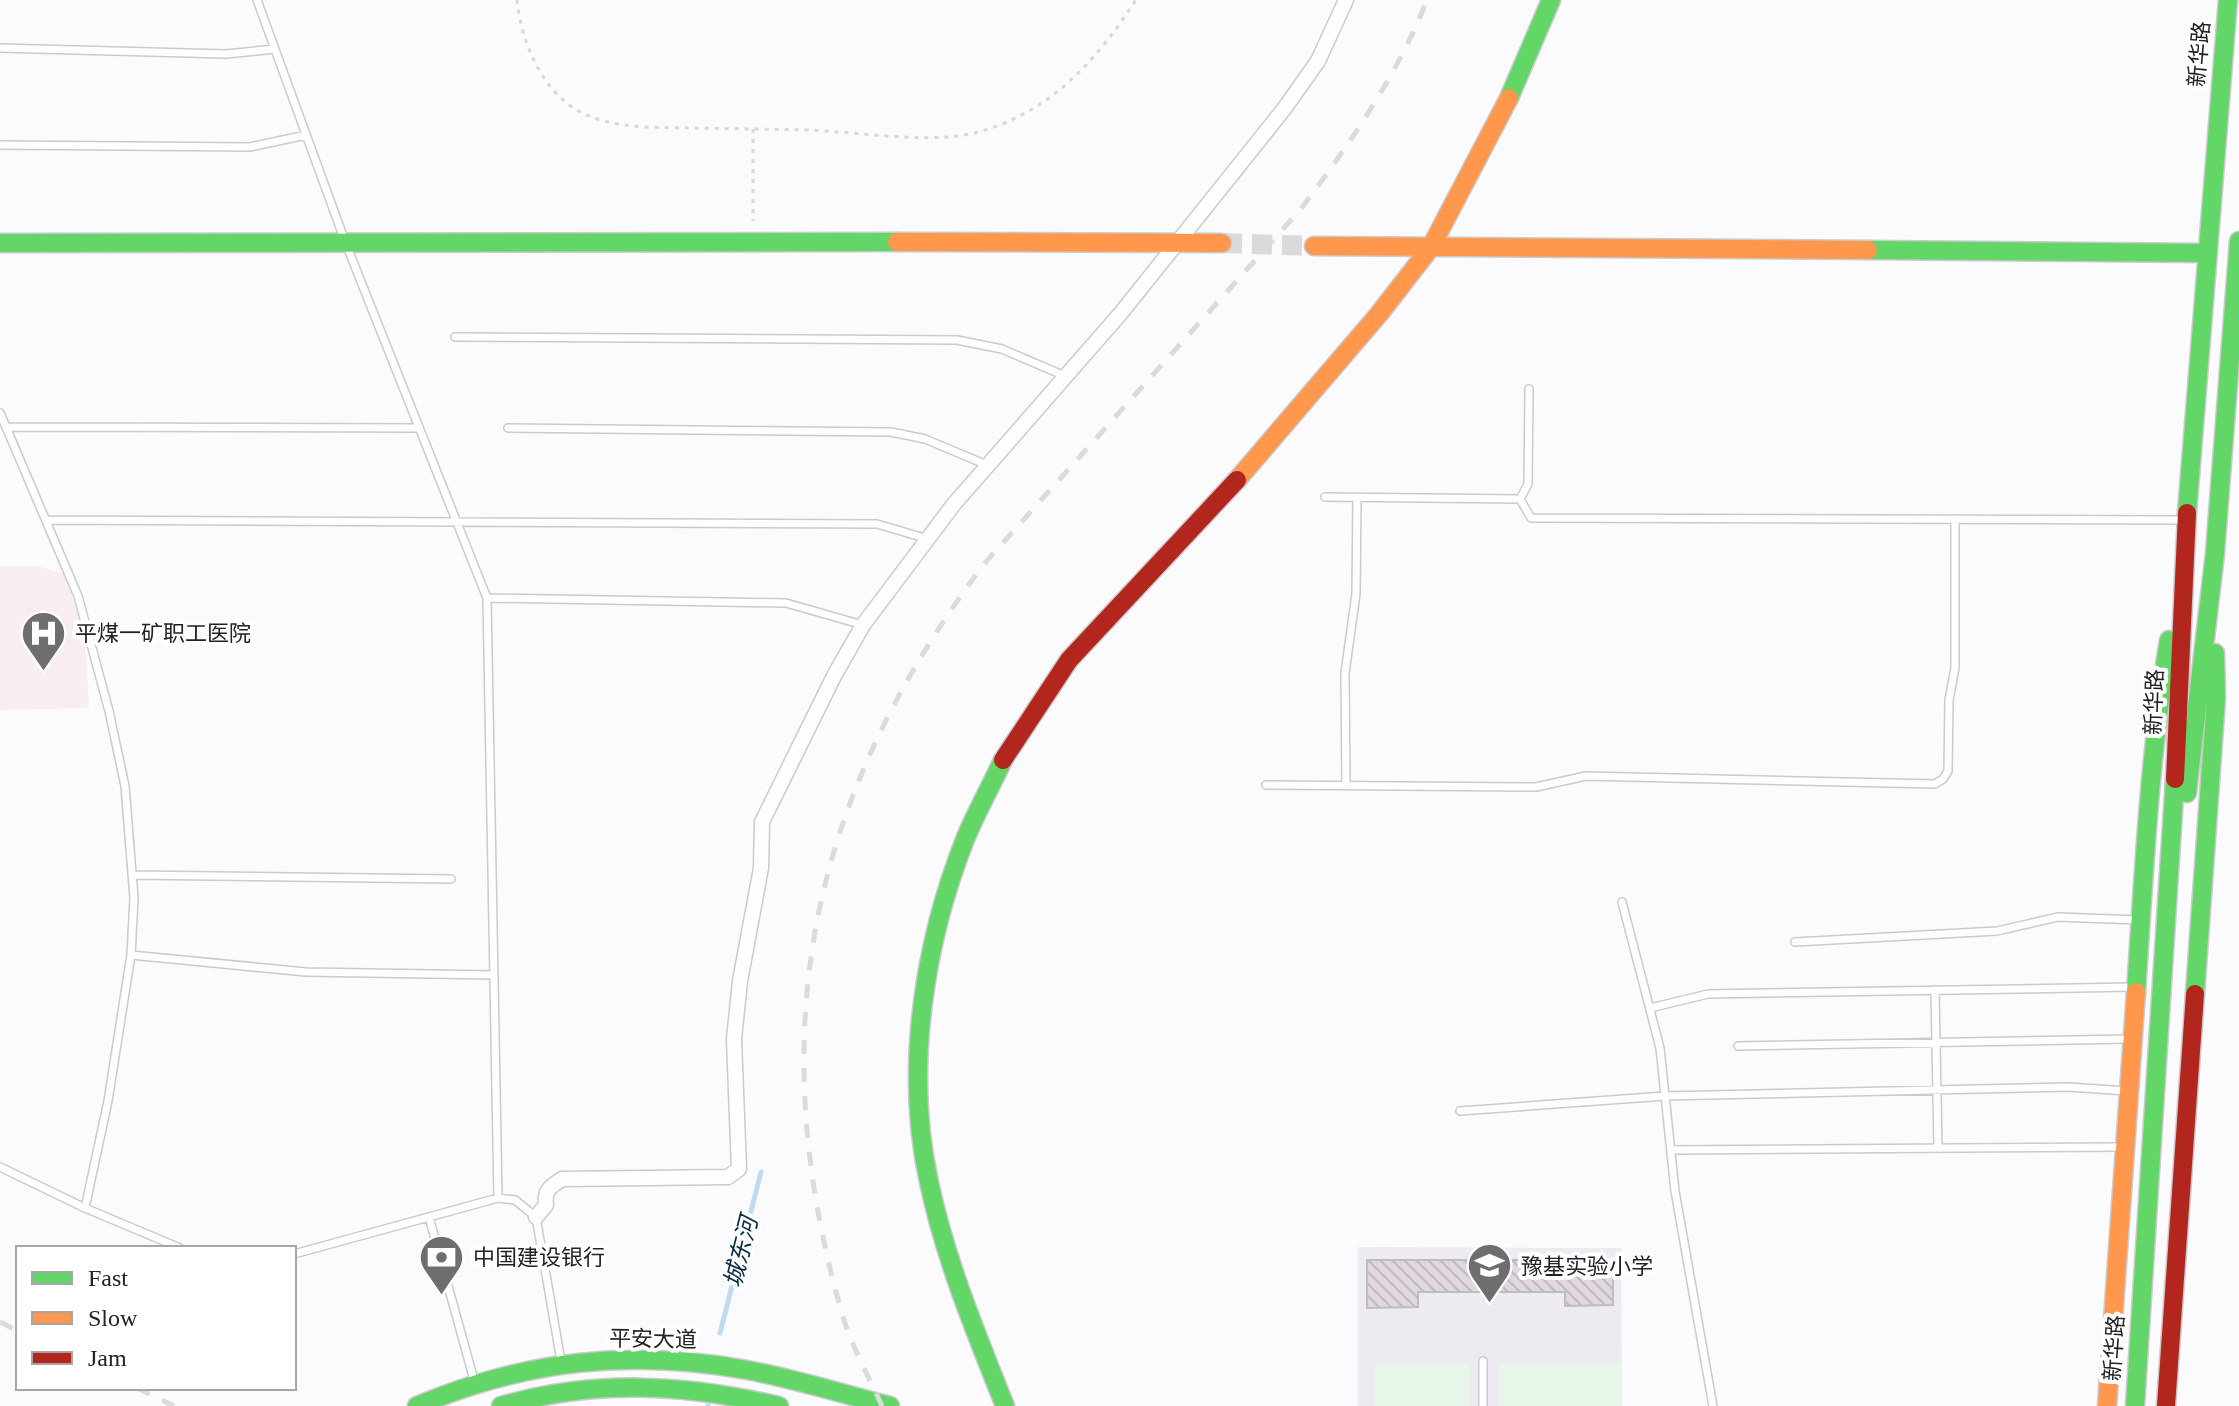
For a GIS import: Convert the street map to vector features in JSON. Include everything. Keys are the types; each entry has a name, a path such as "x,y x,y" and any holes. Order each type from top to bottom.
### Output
{"main road":[{"path":"1005,1406 942,1234 928,1180 919,1106 921,1017 926,979 934,939 966,838 1003,760 1069,660 1265,449 1431,247 1516,85 1551,0"},
{"name":"新华路","path":"2146,1406 2178,816 2184,552 2228,0"},
{"name":"新华路","path":"2135,1406 2178,816 2215,553 2239,241"},
{"path":"0,243 1222,243"},
{"path":"1314,246 2207,253"},
{"path":"2107,1406 2159,698 2184,552"},
{"path":"2166,1406 2216,698 2215,553"},
{"name":"平安大道","path":"417,1406 475,1382 561,1363 677,1361 749,1370 890,1406"},
{"path":"501,1406 574,1390 629,1386 675,1387 779,1406"}],"street":[{"path":"536,1217 546,1205 548,1188 562,1179 728,1177 739,1169 734,1039 740,981 761,868 762,822 834,676 863,625 954,504 1121,313 1284,109 1318,61 1346,0"}],"lane":[{"path":"257,0 346,244 487,598 498,1198"},
{"path":"0,48 226,54 275,49"},
{"path":"0,145 250,147 306,135"},
{"path":"455,337 957,340 1002,349 1065,376"},
{"path":"1520,499 1528,484 1529,389"},
{"path":"0,413 78,596 109,711 125,786 134,898 131,955 108,1101 85,1208"},
{"path":"6,427 419,428"},
{"path":"508,428 891,432 925,439 988,466"},
{"path":"1325,497 1520,499"},
{"path":"1346,785 1345,673 1356,594 1357,498"},
{"path":"1520,499 1531,518 2187,520"},
{"path":"1266,785 1536,787 1586,776 1935,784 1948,771 1949,700 1955,668 1955,519"},
{"path":"46,520 877,524 928,539"},
{"path":"487,598 786,603 863,625"},
{"path":"132,875 451,879"},
{"path":"1622,902 1660,1048 1675,1191 1713,1406"},
{"path":"1795,942 1997,931 2058,917 2141,920"},
{"path":"131,955 306,972 494,975"},
{"path":"1650,1008 1708,994 2136,987"},
{"path":"1935,990 1938,1148"},
{"path":"1738,1046 2132,1039"},
{"path":"1460,1111 1665,1096 2069,1087 2129,1092"},
{"path":"1671,1150 2125,1147"},
{"path":"0,1167 85,1208 175,1246"},
{"path":"296,1253 498,1198 515,1200 536,1217 561,1363"},
{"path":"429,1217 475,1382"},
{"path":"1483,1361 1483,1406"}],"path":[{"path":"517,0 526,40 539,69 555,92 574,108 593,118 619,124 949,137 998,126 1025,114 1056,94 1099,52 1136,0"},
{"path":"753,129 753,241"}],"shaded area":[{"name":"平煤一矿职工医院","path":"0,566 38,566 64,574 85,635 89,708 0,710"},
{"name":"豫基实验小学","path":"1358,1247 1621,1248 1622,1406 1358,1406"}],"green space":[{"path":"1375,1363 1469,1363 1469,1406 1375,1406"},
{"path":"1499,1363 1621,1363 1622,1406 1499,1406"}],"building":[{"path":"1367,1260 1613,1260 1613,1305 1565,1306 1565,1292 1418,1292 1418,1307 1367,1308"}],"waterway":[{"name":"城东河","path":"720,1333 761,1172"}],"tunnel":[{"path":"1222,243 1314,246"}],"railway":[{"path":"882,1406 843,1317 818,1213 806,1113 805,1017 817,922 840,831 876,741 924,652 984,564 1300,210 1387,83 1427,0"},
{"path":"0,1322 16,1330"},
{"path":"141,1390 174,1406"}],"traffic: fast":[{"path":"1509,98 1551,0"},
{"path":"2187,513 2228,0"},
{"path":"2187,793 2215,553 2239,241"},
{"path":"0,243 897,242"},
{"path":"1868,250 2207,253"},
{"path":"2136,992 2152,771 2169,640"},
{"path":"2195,994 2216,698 2215,653"},
{"path":"1003,760 966,837 939,920 922,1007 918,1096 922,1140 936,1211 962,1296 1005,1406"},
{"path":"2135,1406 2175,779"},
{"path":"417,1406 498,1378 538,1369 620,1360 662,1360 747,1370 890,1406"},
{"path":"501,1406 536,1397 605,1388 675,1389 779,1406"}],"traffic: slow":[{"path":"1237,480 1379,314 1431,247 1509,98"},
{"path":"897,242 1222,243"},
{"path":"1314,246 1868,250"},
{"path":"2107,1406 2136,992"}],"traffic: jam":[{"path":"1003,760 1069,660 1237,480"},
{"path":"2175,779 2187,513"},
{"path":"2166,1406 2195,994"}],"place":[{"name":"平煤一矿职工医院","path":"44,672"},
{"name":"中国建设银行","path":"442,1296"},
{"name":"豫基实验小学","path":"1490,1305"}]}
